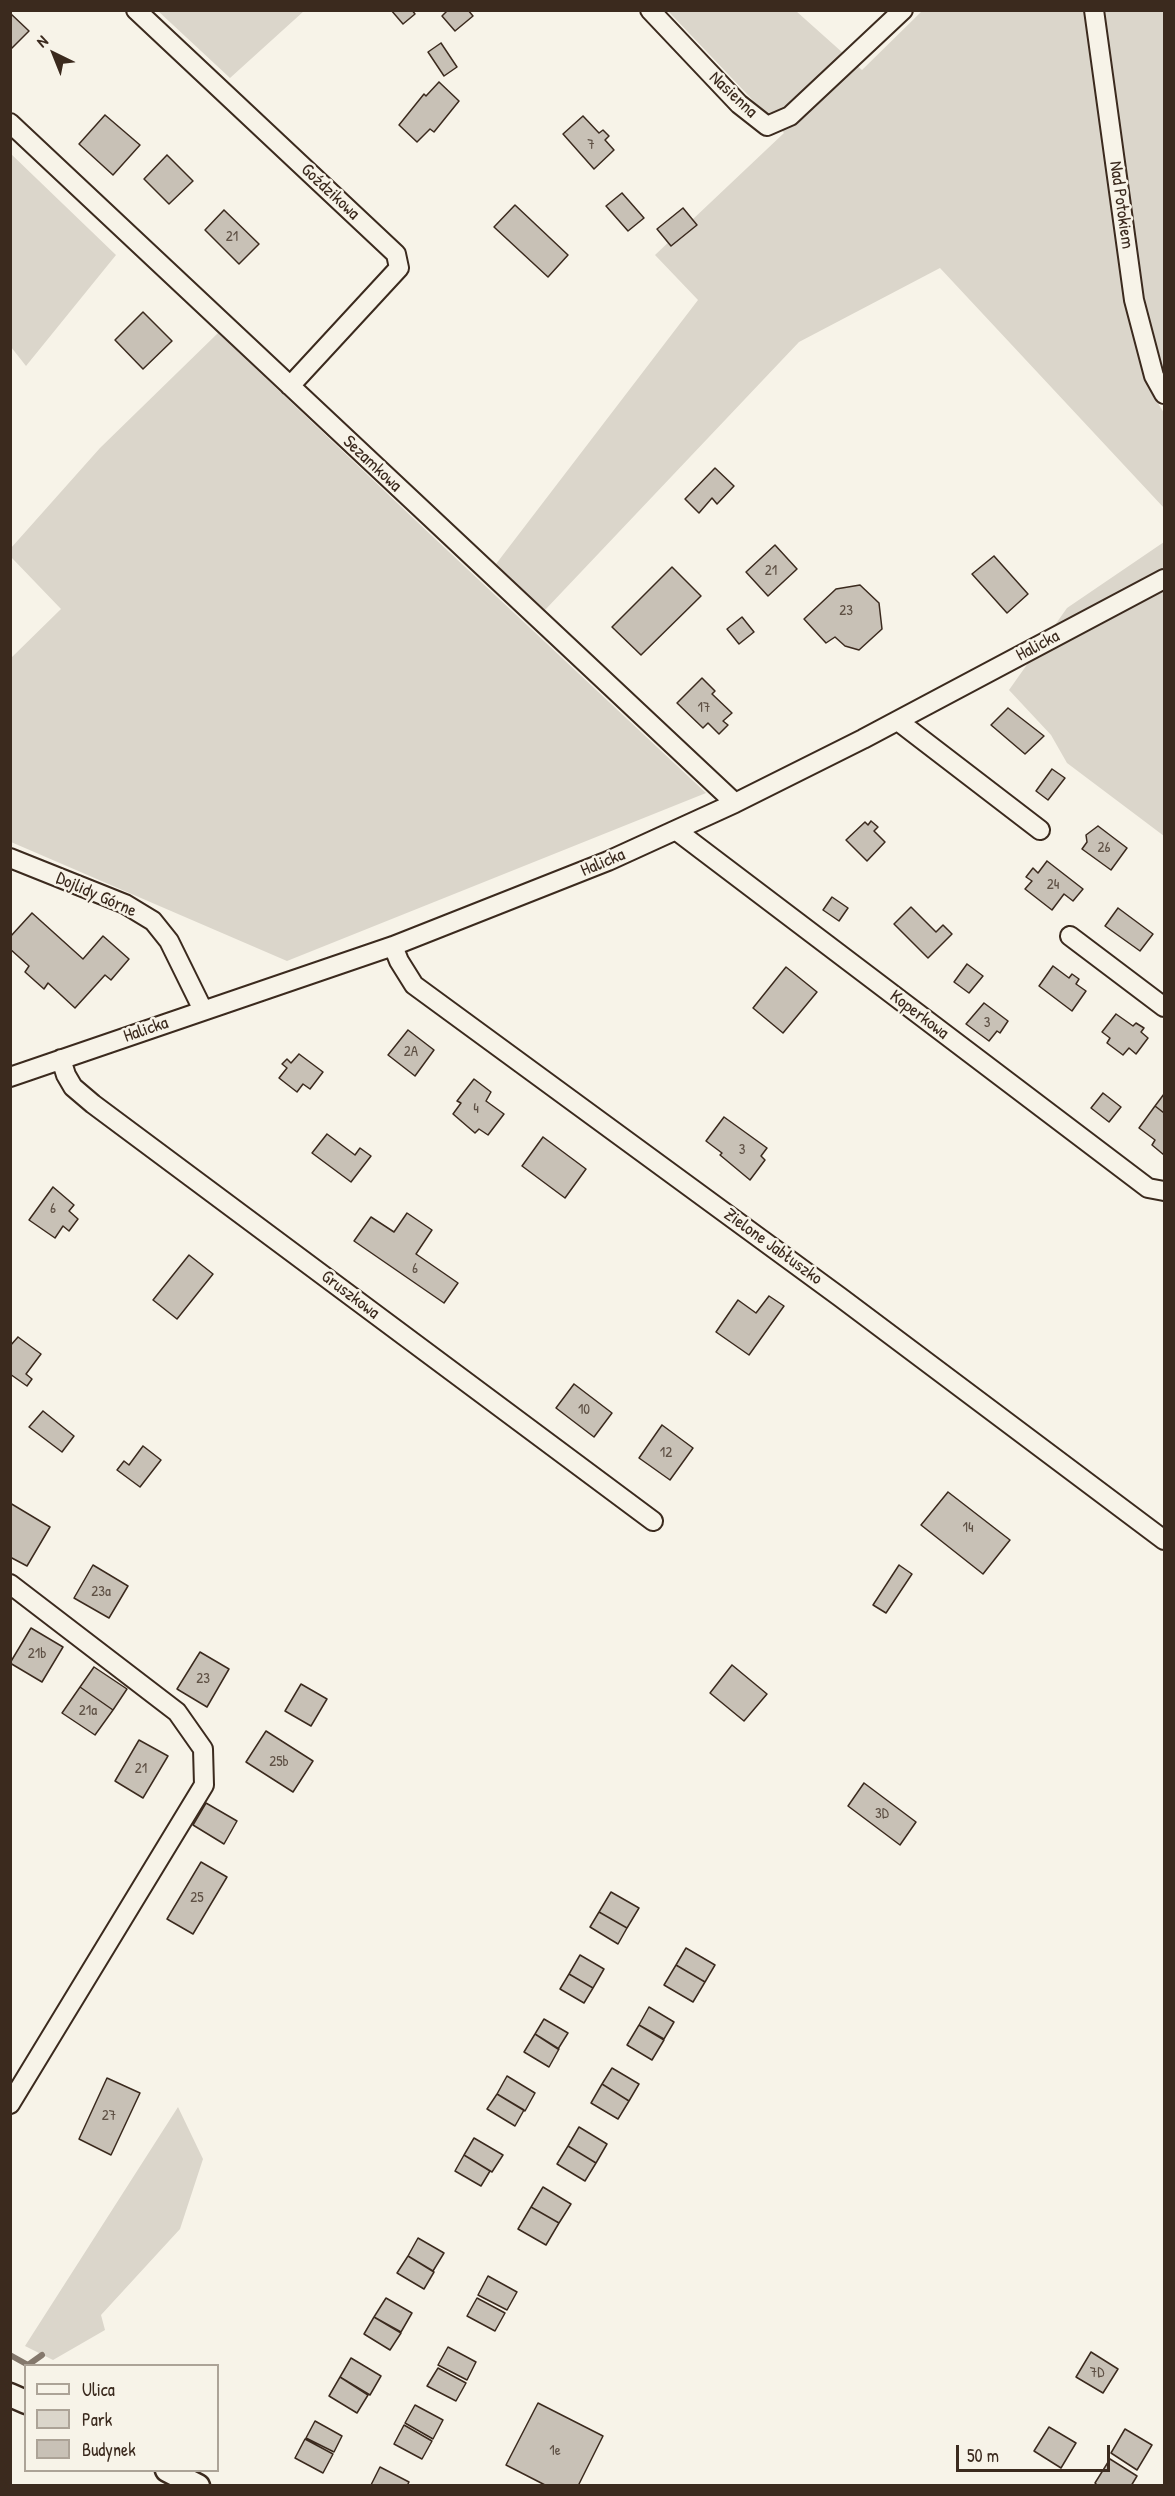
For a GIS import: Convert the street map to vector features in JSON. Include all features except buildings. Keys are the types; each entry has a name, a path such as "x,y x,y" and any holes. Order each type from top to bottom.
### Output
{"street":[{"name":"Goździkowa","path":"136,10 396,254 399,267 290,386"},
{"name":"Nasienna","path":"650,10 739,104 767,126 790,116 903,10"},
{"name":"Nad Potokiem","path":"1094,10 1134,300 1154,376 1164,394"},
{"name":"Sezamkowa","path":"10,123 735,803"},
{"name":"Halicka","path":"10,1077 393,946 530,893 677,831 898,721 1164,579"},
{"path":"898,721 1040,830"},
{"name":"Koperkowa","path":"677,831 1148,1188 1164,1191"},
{"name":"Dojlidy Górne","path":"10,858 125,904 153,921 169,940 203,1010"},
{"path":"1070,936 1164,1007"},
{"name":"Zielone Jabłuszko","path":"393,946 414,985 840,1297 1164,1540"},
{"name":"Gruszkowa","path":"62,1059 66,1075 73,1088 93,1104 653,1521"},
{"path":"10,1584 177,1712 203,1749 204,1785 10,2104"},
{"path":"10,2395 24,2401"},
{"path":"171,2472 198,2486"}],"green space":[{"path":"158,11 304,11 230,78"},
{"path":"668,11 796,11 862,70 922,11 1164,11 1164,380 1153,395 1164,413 1164,508 940,268 799,342 545,610 496,564 698,300 655,255 784,133"},
{"path":"10,153 116,255 26,366 11,347"},
{"path":"218,333 706,793 287,961 11,842 11,658 61,609 11,557 11,548 100,448"},
{"path":"1164,542 1164,836 1067,763 1051,735 1009,690 1067,608"},
{"path":"178,2107 203,2159 180,2229 101,2315 105,2330 53,2360 25,2346"}],"waterway":[{"path":"10,2355 26,2364"},
{"path":"29,2364 42,2355"}]}
